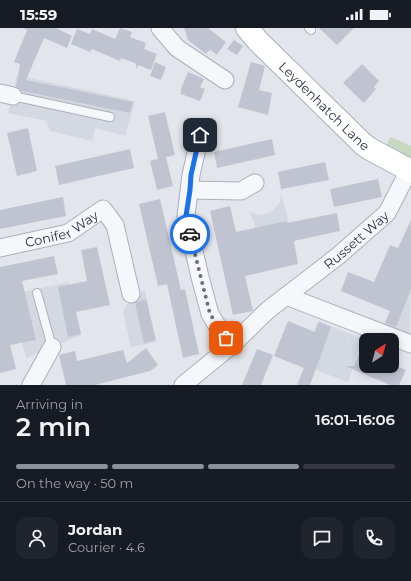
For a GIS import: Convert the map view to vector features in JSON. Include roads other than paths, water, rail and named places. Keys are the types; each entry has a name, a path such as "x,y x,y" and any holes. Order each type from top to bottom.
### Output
{"street":[{"path":"160,28 177,48 226,80"},
{"name":"Leydenhatch Lane","path":"247,28 258,41 363,144 410,170"},
{"path":"200,135 191,175 186,216 210,314 221,332 232,345"},
{"name":"Russett Way","path":"183,385 232,345 268,310 338,256 387,213 410,170"},
{"path":"190,190 241,191 255,183"},
{"name":"Conifer Way","path":"0,248 68,233 103,210 115,225 131,294"},
{"path":"286,296 411,344"},
{"path":"31,385 52,347"}],"lane":[{"path":"6,94 110,117"},
{"path":"37,293 52,347"}]}
